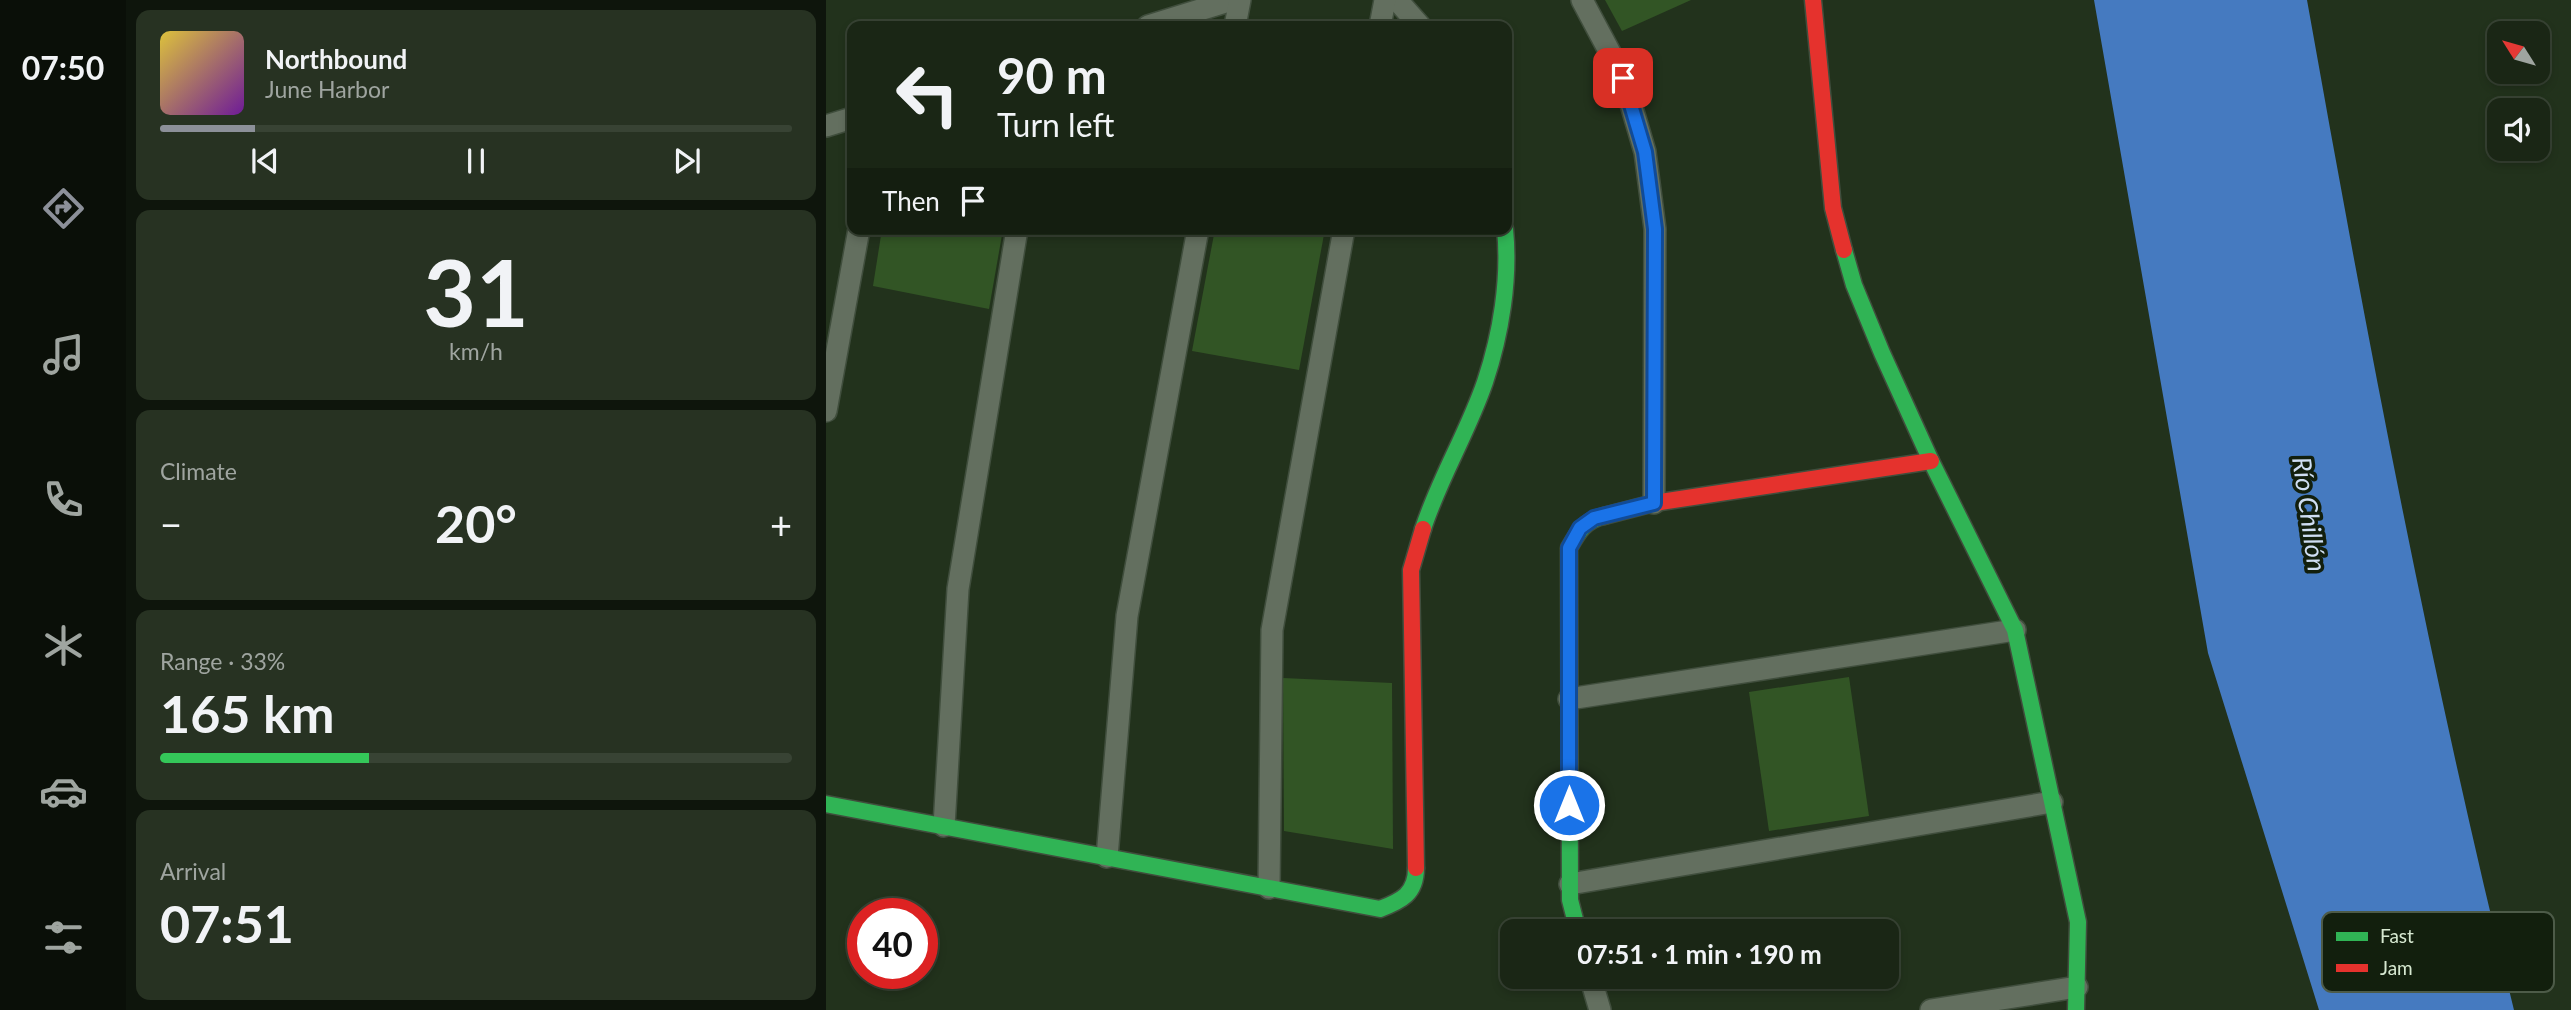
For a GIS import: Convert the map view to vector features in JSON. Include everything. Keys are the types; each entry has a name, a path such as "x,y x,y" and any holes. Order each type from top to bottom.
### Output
{"street":[{"path":"1164,21 1232,0"},
{"path":"1236,21 1240,0"},
{"path":"1381,21 1385,0"},
{"path":"1397,0 1416,21"},
{"path":"1582,0 1623,78 1645,152 1655,229 1654,503"},
{"path":"1813,0 1833,208 1854,285 1931,461 2015,629 2078,922 2076,1010"},
{"path":"826,126 847,120"},
{"path":"826,411 858,235"},
{"path":"944,826 958,589 1016,235"},
{"path":"1107,857 1126,616 1197,235"},
{"path":"1269,888 1272,630 1343,235"},
{"path":"826,804 1380,909 1403,900 1416,880 1411,570 1426,521 1485,382 1500,324 1507,251 1506,235"},
{"path":"1575,919 1570,900 1569,548 1580,528 1594,518 1654,503 1931,461"},
{"path":"1569,699 2015,629"},
{"path":"1570,884 2052,802"},
{"path":"1931,1010 2077,987"},
{"path":"1594,989 1600,1010"}],"green space":[{"path":"1605,0 1691,0 1622,31"},
{"path":"881,235 1002,235 989,309 873,286"},
{"path":"1214,235 1324,235 1299,370 1192,351"},
{"path":"1849,677 1869,816 1769,831 1749,692"},
{"path":"1283,678 1392,683 1393,849 1284,831"}],"water":[{"name":"Río Chillón","path":"2094,0 2307,0 2402,506 2490,912 2322,912 2322,992 2510,992 2514,1010 2319,1010 2208,653"}],"traffic: fast":[{"path":"1423,529 1491,364 1505,287 1505,235"},
{"path":"1844,250 1854,285 1882,353 1931,461 2015,630 2078,922 2076,1010"},
{"path":"1575,919 1570,900 1569,548 1583,527 1604,516"},
{"path":"826,804 1380,909 1406,895 1413,884 1416,868"}],"traffic: jam":[{"path":"1813,0 1833,208 1844,250"},
{"path":"1604,516 1654,503 1931,461"},
{"path":"1416,868 1411,570 1423,529"}],"route":[{"path":"1569,805 1569,548 1580,528 1594,518 1654,503 1655,229 1645,152 1623,78"}]}
